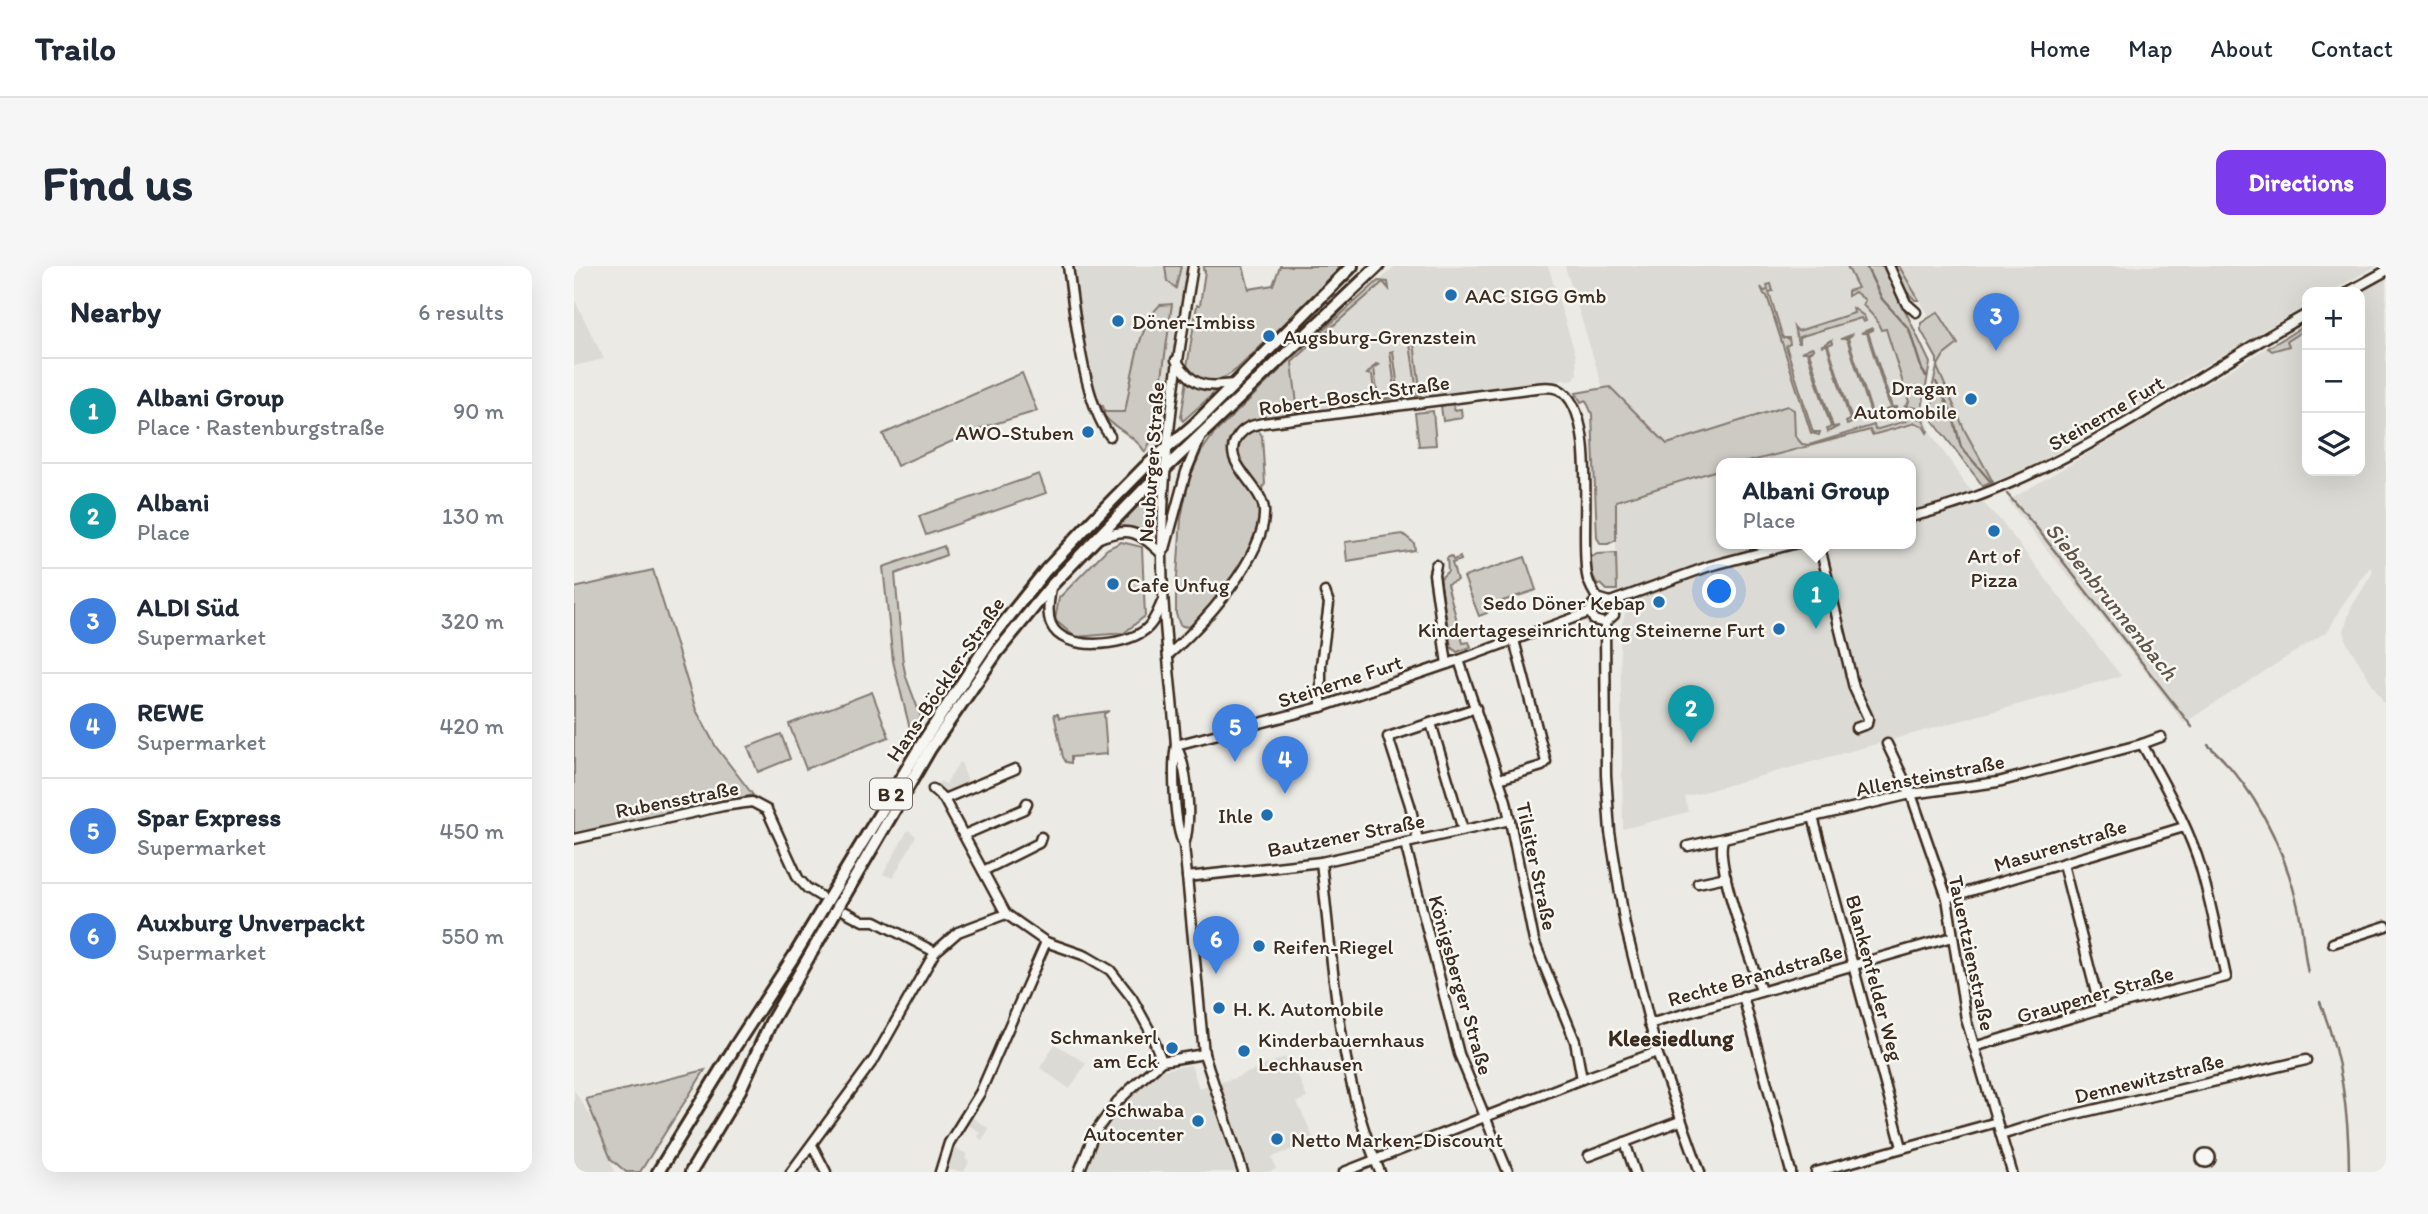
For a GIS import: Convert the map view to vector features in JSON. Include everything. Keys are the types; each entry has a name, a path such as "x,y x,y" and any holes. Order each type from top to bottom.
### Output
{"main road":[{"name":"B 2","path":"1165,471 1378,266"},
{"name":"B 2","path":"1167,449 1235,384 1349,267"},
{"name":"Hans-Böckler-Straße","path":"658,1172 794,956 923,742 991,639 1046,570 1145,467 1167,449"},
{"name":"Hans-Böckler-Straße","path":"691,1172 740,1090 771,1022 930,749 998,651 1051,586 1165,471"}],"street":[{"path":"1068,266 1083,361 1099,420 1110,436"},
{"name":"Neuburger Straße","path":"1193,266 1176,360 1165,471 1162,554 1164,599 1176,745 1184,771 1188,832 1184,845 1203,1054 1243,1172"},
{"path":"1889,266 1906,303 1916,312"},
{"path":"2356,287 2386,271"},
{"name":"Steinerne Furt","path":"1916,516 1951,507 2051,465 2302,317"},
{"path":"1176,360 1194,382 1215,386 1235,384"},
{"name":"Robert-Bosch-Straße","path":"1168,655 1195,632 1245,565 1258,540 1264,510 1259,495 1234,458 1235,440 1247,428 1263,423 1545,387 1557,388 1578,411 1583,437 1586,574 1598,600"},
{"path":"1095,540 1116,532 1128,531 1144,538 1162,554 1186,472 1201,436"},
{"path":"1605,623 1594,620 1590,612 1598,600 1610,602 1710,566 1774,549"},
{"path":"1820,549 1854,688 1868,718 1867,724 1856,728"},
{"path":"1436,565 1434,574 1447,664"},
{"path":"1051,586 1048,611 1051,625 1066,640 1079,643 1105,643 1136,635 1151,623 1164,599"},
{"path":"1321,707 1321,665 1329,603 1325,592"},
{"path":"1610,602 1614,607 1614,615 1605,623 1606,775 1611,844 1625,925 1649,1024 1680,1121 1700,1172"},
{"name":"Steinerne Furt","path":"1176,745 1321,707 1590,612"},
{"path":"1499,779 1542,766 1546,762 1514,640"},
{"name":"Tilsiter Straße","path":"1459,660 1510,820 1534,941 1572,1035 1582,1079"},
{"path":"1418,840 1410,805 1388,737 1476,708"},
{"path":"1431,723 1463,830"},
{"name":"Allensteinstraße","path":"1688,846 1911,794 1998,782 2161,737"},
{"name":"Tauentzienstraße","path":"1887,744 1911,794 1947,898 1962,998 2012,1172"},
{"path":"2142,744 2184,827"},
{"path":"944,799 1015,769"},
{"path":"933,789 944,799 1006,914 1046,942 1097,961 1110,970 1132,998 1162,1061"},
{"name":"Rubensstraße","path":"574,839 752,802 767,810 798,878 820,896"},
{"path":"964,835 1024,809 1027,803"},
{"name":"Blankenfelder Weg","path":"1813,817 1902,1147"},
{"name":"Bautzener Straße","path":"1187,877 1321,862 1510,820"},
{"name":"Masurenstraße","path":"1947,898 2184,827"},
{"name":"Graupener Straße","path":"1974,1047 2100,1009 2226,977 2206,886 2184,827"},
{"path":"983,871 1039,842 1041,837"},
{"path":"1724,838 1720,852 1726,877 1761,991"},
{"name":"Königsberger Straße","path":"1405,843 1460,1054 1508,1172"},
{"path":"1321,862 1351,1085 1356,1108 1380,1172"},
{"path":"2063,864 2100,1009"},
{"path":"1698,883 1726,877"},
{"path":"846,912 863,921 875,921 887,926 935,952"},
{"path":"790,1172 875,1058 935,952 958,932 1006,914"},
{"path":"2333,943 2386,926"},
{"name":"Rechte Brandstraße","path":"1649,1024 1952,937"},
{"path":"940,1172 949,1143 980,1093 1046,942"},
{"path":"1744,996 1791,1172"},
{"path":"1344,1172 1657,1052"},
{"path":"1079,1172 1094,1134 1111,1110 1137,1083 1162,1061 1203,1054"},
{"name":"Dennewitzstraße","path":"2001,1135 2060,1118 2306,1060"},
{"path":"1589,1156 1680,1121"},
{"path":"1816,1172 1997,1122"},
{"path":"1625,1142 1635,1172"},
{"path":"812,1145 826,1172"},
{"path":"2208,1162 2213,1171"}],"shaded area":[{"path":"1068,266 1193,266 1167,449 1145,452 1130,436 1099,420 1083,361"},
{"path":"1165,266 1181,266 1176,288 1167,281"},
{"path":"1204,266 1243,266 1249,289 1273,285 1280,266 1342,266 1237,369 1223,378 1209,381 1197,380 1187,367 1197,305 1200,305"},
{"path":"1395,266 1548,266 1576,356 1577,374 1574,379 1298,413 1292,362"},
{"path":"1565,266 1855,266 1892,316 1932,435 1967,486 2001,521 2121,676 1685,797 1688,812 1623,829 1620,631 1628,603 1623,591 1617,590 1615,501 1636,494"},
{"path":"1847,266 1884,266 1930,363 1922,409 1905,406 1909,402 1886,329 1881,330 1876,319 1863,305 1865,300 1855,292 1848,296 1848,291 1858,288"},
{"path":"1893,266 1899,266 1919,300 1915,300 1902,287"},
{"path":"1899,266 2376,266 2339,287 2302,287 2302,308 2032,467 1993,482 1965,431 1937,367 1944,355 1957,344 1939,313 1930,317"},
{"path":"2386,277 2386,706 2347,643 2344,630 2351,608 2373,572 2370,567 2341,607 2329,630 2184,723 2008,501 2302,327 2302,476 2365,476 2365,289"},
{"path":"1378,281 1388,282 1389,289 1383,282 1292,362 1298,413 1254,423 1262,436 1265,484 1257,496 1259,513 1252,546 1234,577 1201,620 1192,626 1180,625 1176,614 1176,591 1181,519 1188,482 1201,452 1213,435 1287,363"},
{"path":"1771,284 1773,291 1769,292 1783,338 1789,338 1790,344 1786,346 1813,432 1820,432 1819,435 1811,433 1767,296 1761,287 1764,291 1768,290 1767,285"},
{"path":"574,299 604,359 574,366"},
{"path":"1172,304 1154,435 1145,452 1103,414 1100,407 1103,406 1105,412 1125,412 1136,356 1146,326 1160,305"},
{"path":"1853,308 1864,316 1866,321 1863,322 1861,318 1799,337 1798,343 1794,327 1798,331 1854,313"},
{"path":"1938,312 1958,344 1944,355 1937,367 1937,359 1921,330 1921,323"},
{"path":"2302,327 2302,331 2287,341 2289,346 2272,351 2268,348"},
{"path":"1872,328 1873,330 1868,332 1892,407 1898,407 1887,412 1890,408 1867,333 1861,333"},
{"path":"1853,334 1848,338 1872,413 1879,414 1867,418 1866,416 1871,414 1847,339 1841,339"},
{"path":"1832,340 1833,343 1828,345 1852,420 1858,420 1847,425 1846,422 1850,420 1827,345 1821,346"},
{"path":"1414,343 1421,395 1413,396 1412,393 1417,392 1410,344"},
{"path":"1812,347 1814,349 1809,352 1833,427 1839,426 1828,432 1827,429 1831,427 1807,352 1801,352"},
{"path":"1393,351 1399,395 1402,397 1371,401 1370,399 1375,398 1372,375 1367,374 1376,364 1379,365 1374,368 1378,398 1396,395 1390,352"},
{"path":"1937,367 1965,431 1993,482 1983,486 1933,421 1932,389"},
{"path":"1022,373 1037,411 984,427 897,466 883,434"},
{"path":"1187,380 1213,388 1214,393 1183,421 1181,417"},
{"path":"1610,387 1667,444 1787,406 1794,410 1795,436 1802,444 1809,445 1874,425 1875,430 1906,421 1906,416 1923,419 1928,431 1927,433 1923,426 1915,423 1872,435 1870,430 1763,458 1716,458 1716,471 1616,501 1616,540 1601,544 1597,538 1592,414 1586,400 1581,402 1576,393"},
{"path":"1453,404 1454,410 1461,409 1462,418 1443,421 1441,406"},
{"path":"1433,411 1436,445 1419,446 1415,413"},
{"path":"1039,474 1046,493 926,535 919,516"},
{"path":"1148,496 1147,535 1135,528 1120,526 1120,524"},
{"path":"1403,534 1414,543 1415,550 1347,561 1345,542"},
{"path":"1121,542 1142,547 1145,616 1124,633 1075,637 1055,620 1059,598 1107,549"},
{"path":"944,546 946,555 895,574 903,663 921,717 910,729 893,661 883,567"},
{"path":"1616,553 1617,590 1607,590 1601,584 1598,586 1592,574 1590,558 1597,554"},
{"path":"1451,556 1453,560 1460,557 1461,560 1452,563 1457,580 1447,584 1463,643 1469,642 1471,647 1457,652 1451,647 1440,579 1448,571 1447,558"},
{"path":"1525,557 1536,590 1485,607 1487,613 1479,616 1464,577"},
{"path":"653,570 696,710 716,747 753,795 574,836 574,588"},
{"path":"872,692 889,737 806,769 789,724"},
{"path":"1109,711 1104,714 1107,754 1071,757 1071,763 1066,762 1054,714 1058,714 1059,718"},
{"path":"781,734 790,759 758,772 748,747"},
{"path":"961,762 969,785 946,793 937,786 940,781 946,784"},
{"path":"908,830 916,836 893,878 883,874"},
{"path":"1055,1044 1086,1063 1070,1089 1040,1068"},
{"path":"1285,1057 1289,1067 1294,1066 1307,1098 1297,1102 1315,1141 1272,1157 1276,1169 1269,1172 1083,1172 1097,1134 1121,1101 1155,1071 1191,1065 1199,1088 1235,1078"},
{"path":"705,1070 640,1172 626,1172 611,1159 586,1099"},
{"path":"574,1090 602,1134 615,1172 574,1172"},
{"path":"972,1117 989,1129 982,1140 978,1137 980,1132 967,1124"},
{"path":"955,1148 967,1154 965,1159 969,1161 964,1172 947,1169"}],"waterway":[{"name":"Siebenbrunnenbach","path":"1866,266 1882,299 1909,329 1926,376"},
{"name":"Siebenbrunnenbach","path":"1936,382 1952,413 1961,447 1991,482"},
{"name":"Siebenbrunnenbach","path":"2007,494 2036,527 2192,727"},
{"name":"Siebenbrunnenbach","path":"2208,745 2239,778 2275,838 2297,903 2308,973"},
{"name":"Siebenbrunnenbach","path":"2320,1002 2334,1043 2343,1086 2349,1172"}],"place":[{"name":"AAC SIGG Gmb","path":"1451,295"},
{"name":"Döner-Imbiss","path":"1118,321"},
{"name":"Augsburg-Grenzstein","path":"1269,336"},
{"name":"ALDI Süd","path":"1996,351"},
{"name":"Dragan Automobile","path":"1971,399"},
{"name":"AWO-Stuben","path":"1088,432"},
{"name":"Art of Pizza","path":"1994,531"},
{"name":"Cafe Unfug","path":"1113,584"},
{"name":"Sedo Döner Kebap","path":"1659,602"},
{"name":"Kindertageseinrichtung Steinerne Furt","path":"1779,629"},
{"name":"Albani Group","path":"1816,629"},
{"name":"Albani","path":"1691,743"},
{"name":"Spar Express","path":"1235,762"},
{"name":"REWE","path":"1285,794"},
{"name":"Ihle","path":"1267,815"},
{"name":"Reifen-Riegel","path":"1259,946"},
{"name":"Auxburg Unverpackt","path":"1216,974"},
{"name":"H. K. Automobile","path":"1219,1008"},
{"name":"Schmankerl am Eck","path":"1172,1048"},
{"name":"Kinderbauernhaus Lechhausen","path":"1244,1051"},
{"name":"Schwaba Autocenter","path":"1198,1121"},
{"name":"Netto Marken-Discount","path":"1277,1139"}],"district":[{"name":"Kleesiedlung","path":"1671,1038"}]}
